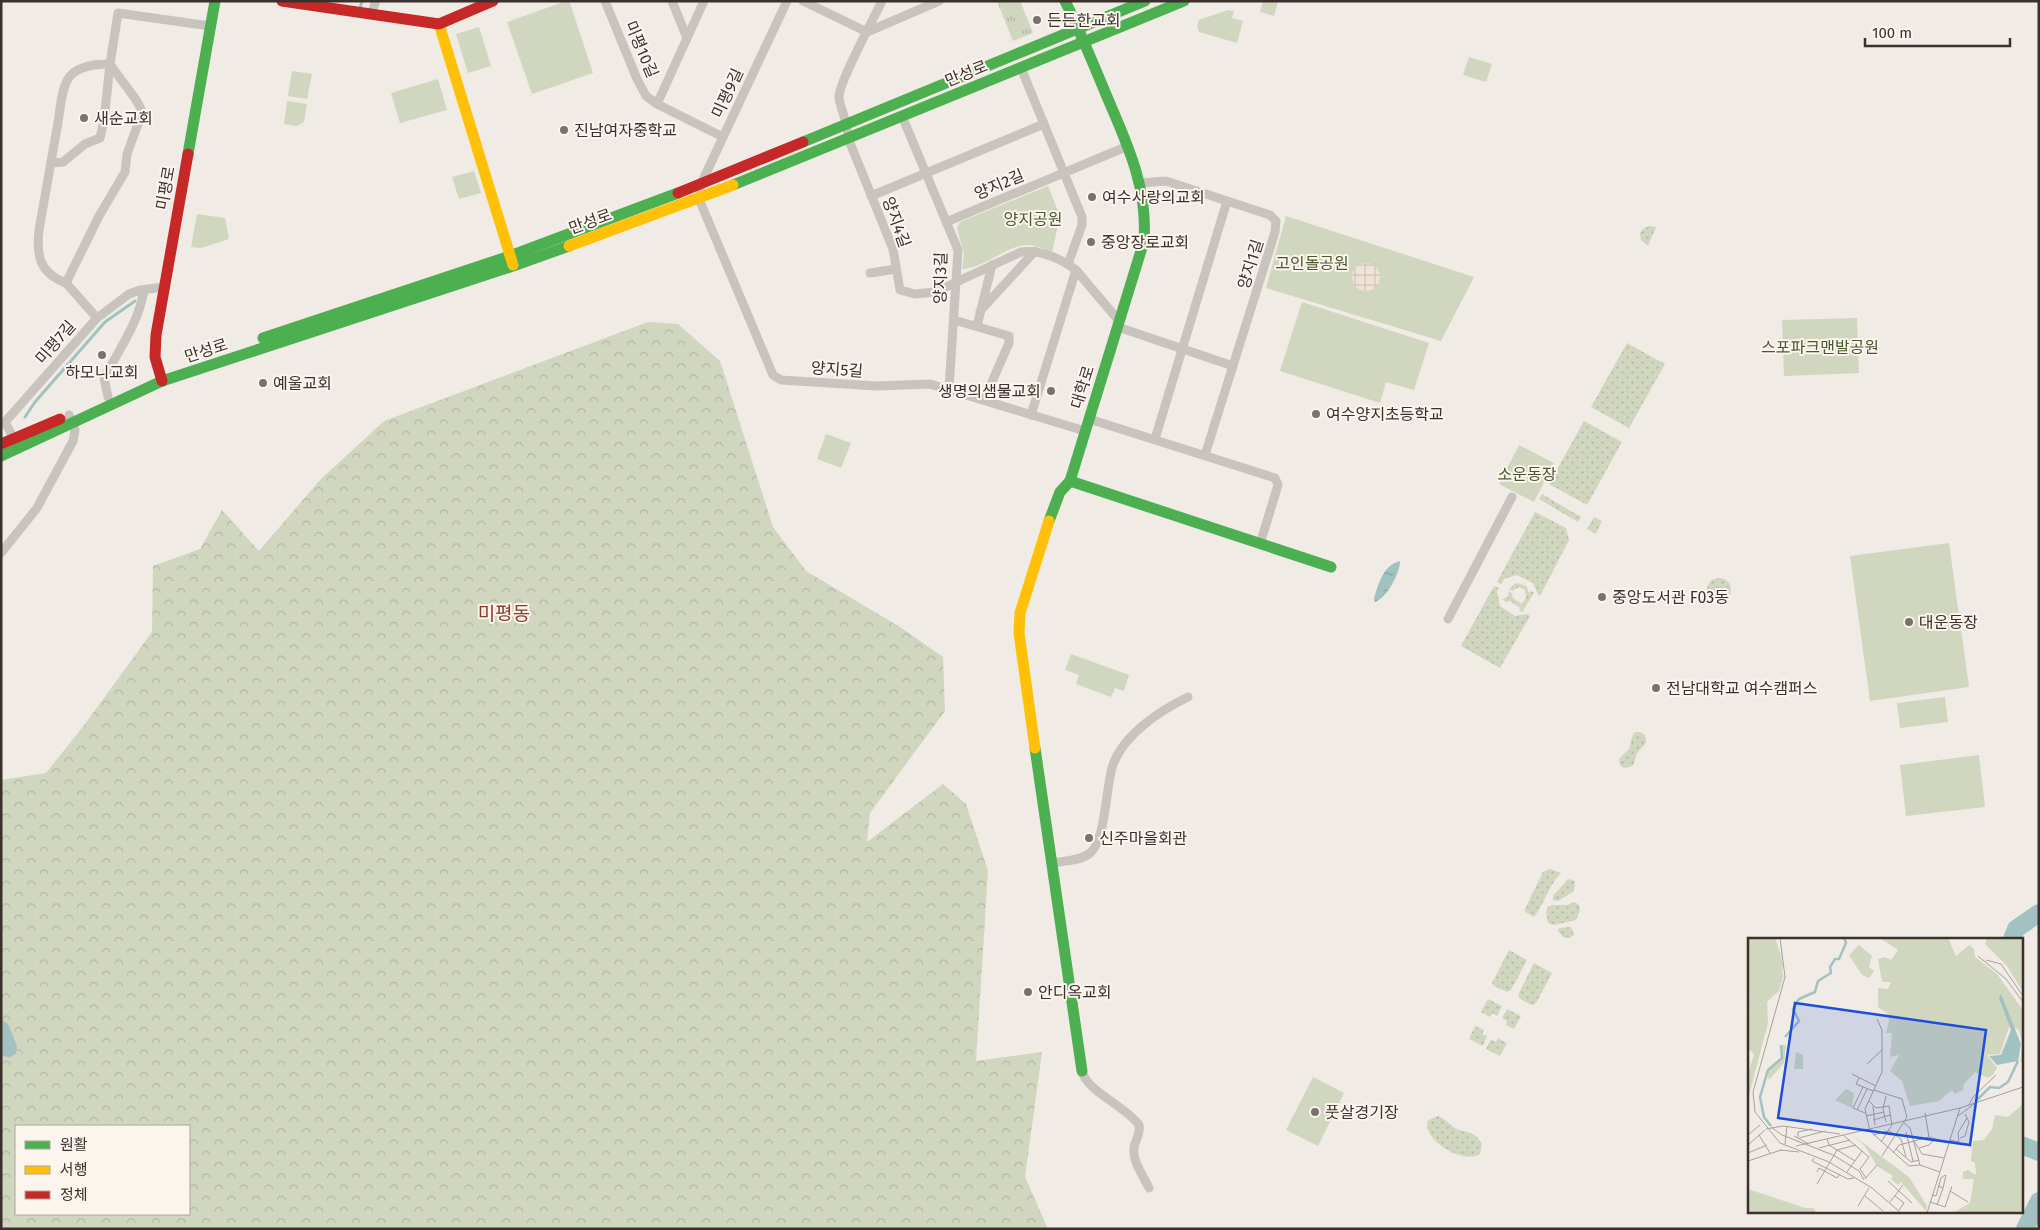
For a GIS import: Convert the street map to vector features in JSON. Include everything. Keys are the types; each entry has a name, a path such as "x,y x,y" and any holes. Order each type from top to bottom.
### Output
{"street":[{"name":"미평로","path":"160,377 155,357 164,286 215,1"},
{"path":"282,1 439,24 493,1"},
{"path":"371,14 376,1"},
{"name":"미평10길","path":"605,1 644,92 657,104 723,137"},
{"path":"672,1 687,38"},
{"name":"미평10길","path":"657,104 704,1"},
{"name":"미평9길","path":"699,199 701,184 787,1"},
{"path":"803,1 867,32 938,1"},
{"path":"848,138 848,125 839,95 843,82 882,1"},
{"name":"대학로","path":"1065,1 1128,146 1145,205 1146,227 1144,241 1070,481 1063,488 1054,505 1020,613 1019,623 1021,650 1082,1071"},
{"name":"만성로","path":"511,261 848,125 1145,1"},
{"name":"만성로","path":"71,419 108,397 160,377 699,199 1184,1"},
{"path":"51,163 64,162 84,144 100,138 103,130 118,13 210,26"},
{"path":"439,24 511,261"},
{"path":"97,318 66,283 52,278 46,272 38,247 39,230 68,78 88,66 110,64"},
{"path":"66,283 99,216 125,172 127,154 142,113 138,101 120,80 110,64"},
{"path":"1021,68 1080,209 1082,221 1068,264"},
{"name":"양지3길","path":"902,116 958,250 949,389"},
{"path":"871,196 1044,124"},
{"name":"양지4길","path":"848,138 893,249 899,288 902,292 915,294 930,293 956,283"},
{"name":"양지2길","path":"946,222 1128,146"},
{"name":"양지1길","path":"1140,184 1166,181 1270,215 1274,218 1276,226 1206,456"},
{"name":"양지5길","path":"699,199 772,373 777,379 877,386 927,384 1085,431"},
{"path":"1155,440 1227,201"},
{"path":"980,310 1035,251"},
{"path":"956,283 1021,252 1035,251 1068,264 1076,270 1118,324 1182,349 1233,366"},
{"path":"977,326 992,266"},
{"path":"870,272 896,269"},
{"path":"1031,415 1076,270"},
{"name":"미평7길","path":"16,443 5,422 97,318 120,300 135,292 164,286"},
{"path":"108,397 104,378 142,306 144,290"},
{"path":"954,320 1007,334 1010,338 984,400"},
{"name":"만성로","path":"1,456 16,443 160,377"},
{"path":"1,553 44,497 73,441 75,430 71,419"},
{"path":"1089,419 1277,480 1278,485 1260,544"},
{"name":"만성로","path":"1,444 16,443"},
{"path":"1070,481 1331,567"},
{"path":"1448,619 1512,497"},
{"path":"1052,863 1085,856 1093,850 1100,836 1112,770 1118,754 1156,714 1188,697"},
{"path":"1082,1071 1089,1083 1111,1099 1139,1125 1139,1132 1134,1145 1134,1155 1149,1188"}],"green space":[{"path":"566,1 570,3 593,73 532,94 507,22"},
{"path":"997,1 1020,1 1033,33 1013,41"},
{"path":"1263,1 1278,2 1274,16 1260,12"},
{"path":"1228,10 1234,11 1232,18 1243,21 1237,43 1199,32 1197,26 1199,20"},
{"path":"479,27 491,66 468,73 456,34"},
{"path":"1469,57 1492,64 1486,82 1463,75"},
{"path":"292,71 312,74 307,99 288,96"},
{"path":"438,79 447,110 400,123 391,93"},
{"path":"287,101 307,104 304,122 297,126 284,124"},
{"path":"474,171 481,193 459,199 452,177"},
{"name":"양지공원","path":"1048,186 1060,216 1052,253 1035,246 1021,246 1004,252 979,265 962,269 964,254 957,228 960,222"},
{"path":"197,214 225,218 229,239 201,248 191,247"},
{"name":"고인돌공원","path":"1286,216 1474,277 1441,341 1266,288"},
{"path":"1656,227 1648,246 1641,240 1640,233 1644,228"},
{"path":"1302,302 1429,343 1414,390 1386,382 1380,403 1280,371"},
{"name":"스포파크맨발공원","path":"1857,318 1859,373 1784,376 1782,320"},
{"path":"648,322 678,324 720,361 773,527 806,571 900,627 943,657 945,711 870,813 867,842 943,784 966,804 988,871 976,1061 1042,1052 1025,1177 1048,1229 1,1229 1,780 46,773 85,724 152,632 153,566 200,549 222,510 259,551 320,480 384,421"},
{"path":"1627,343 1665,364 1629,428 1591,407"},
{"path":"1584,421 1622,442 1587,505 1549,484"},
{"path":"826,434 851,443 841,468 817,459"},
{"name":"소운동장","path":"1519,445 1554,463 1534,502 1499,484"},
{"path":"1542,494 1581,517 1578,522 1539,499"},
{"path":"1535,512 1566,528 1569,540 1540,596 1533,583 1517,575 1504,579 1501,584 1497,582"},
{"path":"1594,517 1602,521 1596,534 1587,529"},
{"name":"대운동장","path":"1949,543 1969,687 1870,701 1850,556"},
{"path":"1719,578 1728,581 1731,590 1728,599 1719,602 1710,599 1707,590 1710,581"},
{"path":"1517,583 1526,586 1529,593 1531,591 1534,593 1522,612 1519,610 1520,608 1510,601 1506,602 1502,599 1508,597 1509,591 1513,598 1522,604 1526,598 1525,590 1519,587 1512,591 1509,589"},
{"path":"1494,586 1499,588 1497,592 1500,606 1515,616 1527,614 1530,616 1500,668 1461,646"},
{"path":"1071,654 1129,675 1124,691 1115,688 1111,697 1076,684 1079,675 1065,670"},
{"path":"1945,697 1948,722 1900,728 1897,703"},
{"path":"1636,732 1645,735 1646,743 1637,753 1633,766 1624,768 1620,765 1619,759 1629,749 1633,734"},
{"path":"1979,755 1985,807 1906,816 1900,765"},
{"path":"1550,869 1561,873 1553,883 1534,917 1524,911 1543,872"},
{"path":"1568,879 1575,881 1574,891 1558,901 1553,900 1553,896"},
{"path":"1575,902 1579,905 1580,910 1576,920 1554,925 1548,923 1546,912 1548,907"},
{"path":"1571,927 1574,935 1569,938 1563,937 1558,931 1559,928"},
{"path":"1509,950 1527,960 1511,990 1507,992 1494,986 1492,983"},
{"path":"1534,963 1552,973 1536,1003 1532,1005 1520,999 1518,995"},
{"path":"1488,999 1502,1006 1497,1016 1492,1013 1490,1017 1481,1012"},
{"path":"1507,1009 1521,1016 1514,1029 1506,1025 1507,1021 1502,1018"},
{"path":"1475,1026 1484,1030 1482,1034 1487,1036 1483,1046 1469,1039"},
{"path":"1498,1038 1507,1043 1500,1056 1486,1049 1491,1039 1496,1042"},
{"name":"풋살경기장","path":"1313,1077 1344,1093 1318,1146 1286,1130"},
{"path":"1438,1116 1455,1128 1476,1136 1482,1144 1480,1154 1463,1156 1454,1153 1437,1142 1427,1127 1428,1120"}],"shaded area":[{"path":"1366,263 1376,267 1380,277 1376,287 1366,291 1356,287 1352,277 1356,267"}],"water":[{"path":"1400,561 1398,572 1392,584 1384,596 1375,602 1377,588 1385,571 1394,563"}],"waterway":[{"path":"360,8 362,1"},
{"path":"25,417 35,402 105,322 135,301"},
{"path":"2012,938 2016,929 2039,913"},
{"path":"1,1030 8,1048"},
{"path":"2022,1145 2039,1152"},
{"path":"2025,1229 2039,1201"}],"traffic: fast":[{"path":"188,154 215,1"},
{"path":"1049,521 1060,492 1070,481 1144,241 1143,201 1134,164 1091,57 1065,1"},
{"path":"803,142 1145,1"},
{"path":"733,185 1184,1"},
{"path":"263,338 510,256 678,193"},
{"path":"1,456 162,381 569,246"},
{"path":"1070,481 1331,567"},
{"path":"1035,748 1082,1071"}],"traffic: slow":[{"path":"439,24 513,265"},
{"path":"569,246 733,185"},
{"path":"1035,748 1019,633 1020,613 1049,521"}],"traffic: jam":[{"path":"282,1 439,24 493,1"},
{"path":"678,193 803,142"},
{"path":"162,381 155,357 156,335 188,154"},
{"path":"1,444 60,419"}],"place":[{"name":"든든한교회","path":"1037,20"},
{"name":"새순교회","path":"84,118"},
{"name":"진남여자중학교","path":"564,130"},
{"name":"여수사랑의교회","path":"1092,197"},
{"name":"중앙장로교회","path":"1091,242"},
{"name":"하모니교회","path":"102,355"},
{"name":"예울교회","path":"263,383"},
{"name":"생명의샘물교회","path":"1051,391"},
{"name":"여수양지초등학교","path":"1316,414"},
{"name":"중앙도서관 F03동","path":"1602,597"},
{"name":"대운동장","path":"1909,622"},
{"name":"전남대학교 여수캠퍼스","path":"1656,688"},
{"name":"신주마을회관","path":"1089,838"},
{"name":"안디옥교회","path":"1028,992"},
{"name":"풋살경기장","path":"1315,1112"}],"district":[{"name":"미평동","path":"504,613"}]}
